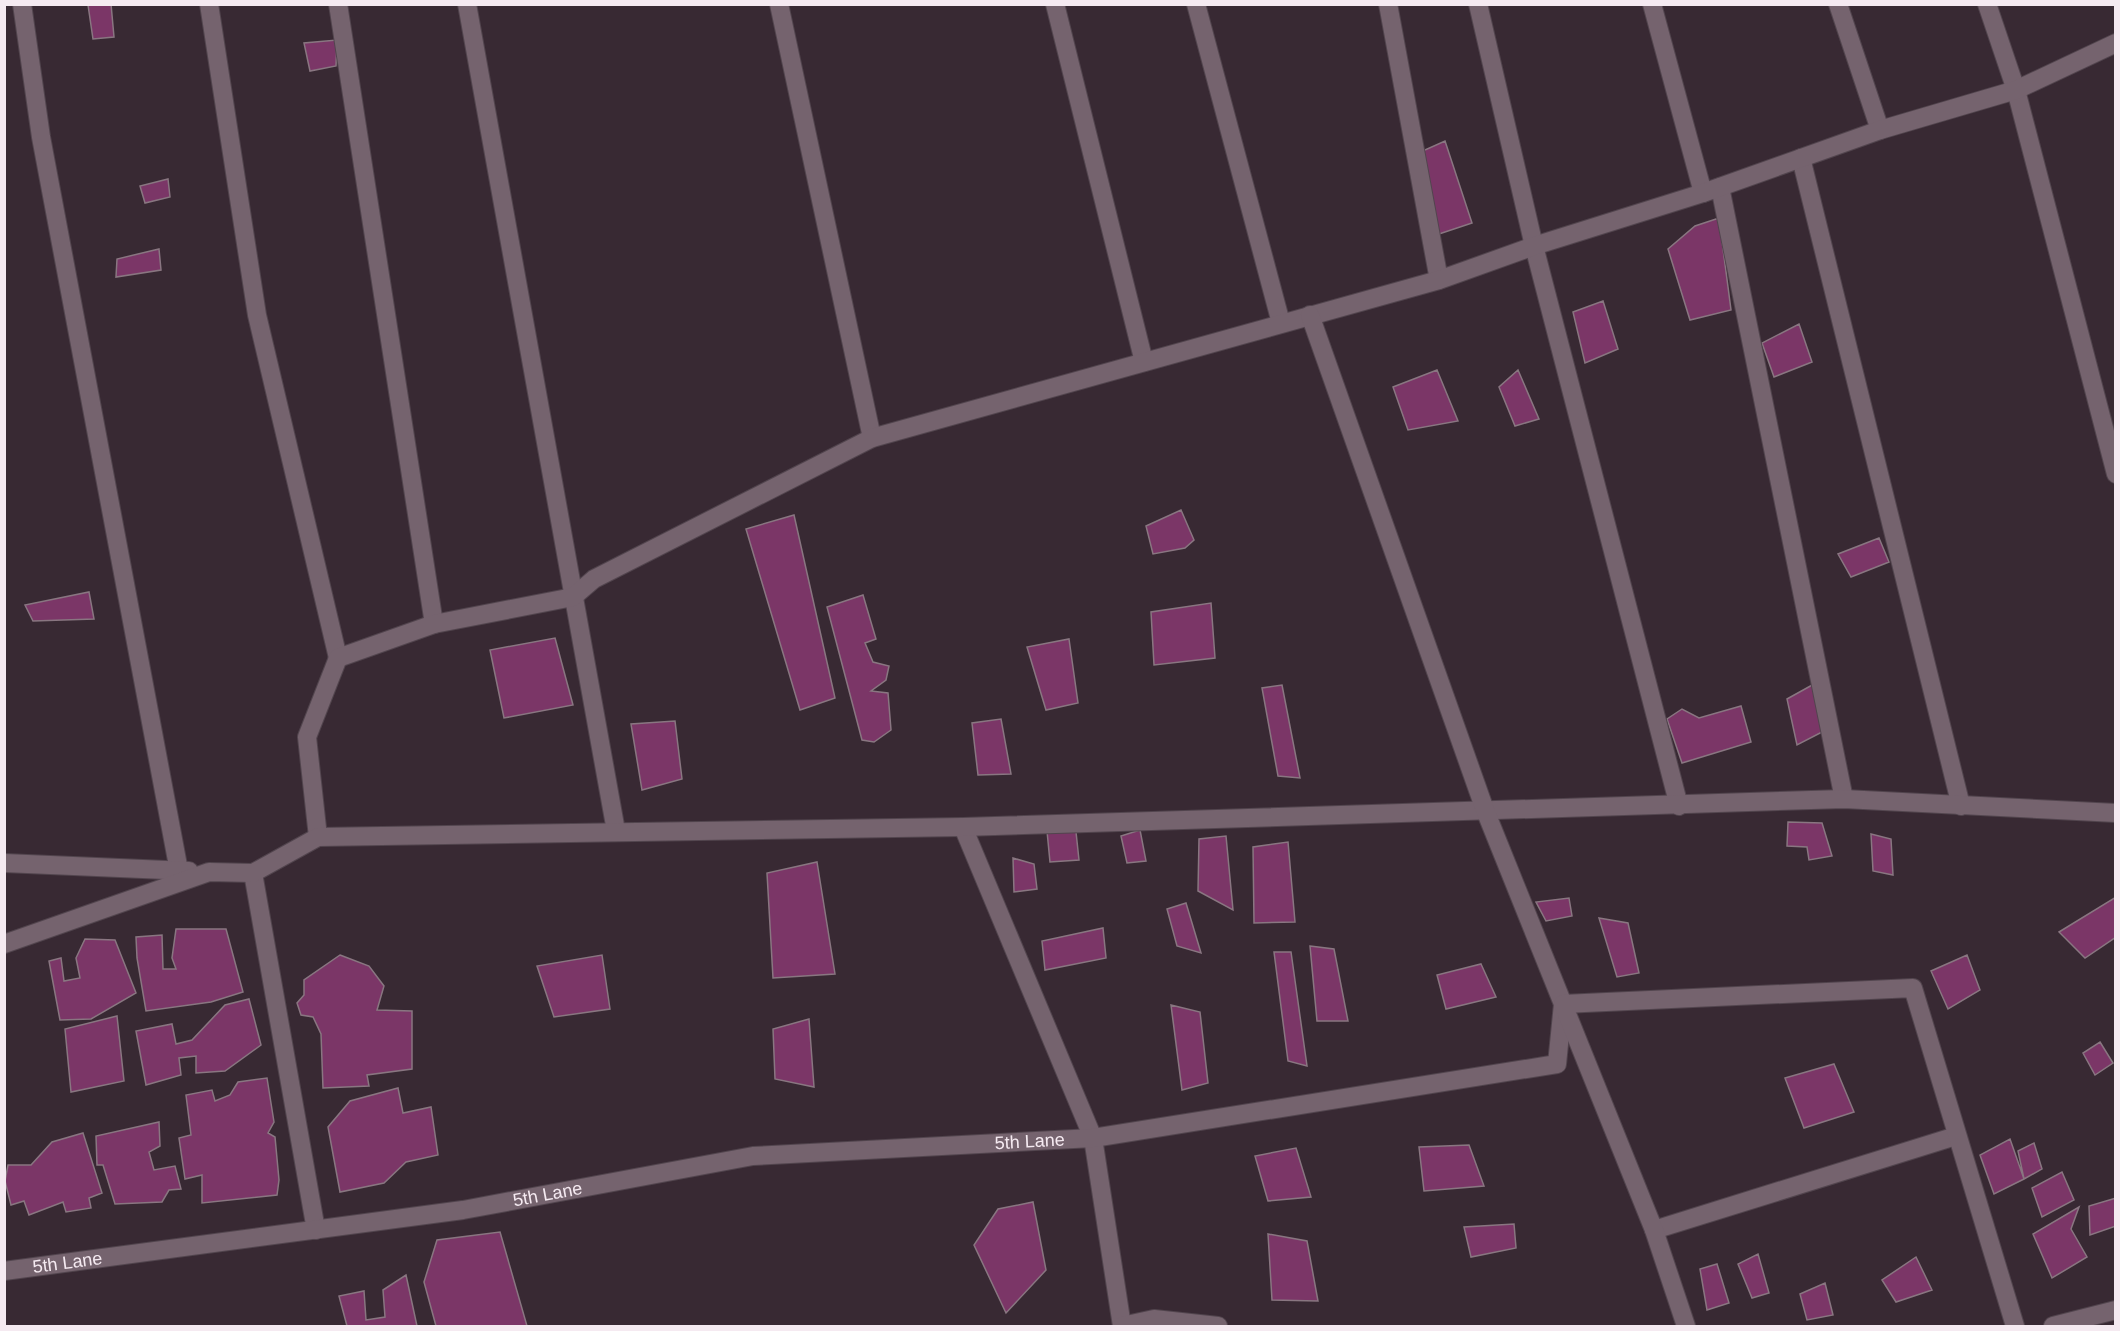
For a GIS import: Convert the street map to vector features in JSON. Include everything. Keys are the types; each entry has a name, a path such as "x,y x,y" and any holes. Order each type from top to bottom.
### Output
{"street":[{"path":"22,4 41,137 179,871"},
{"path":"209,4 257,315 338,658 308,737 318,837"},
{"path":"338,4 434,624"},
{"path":"467,4 616,831"},
{"path":"779,4 872,438"},
{"path":"1055,4 1144,362"},
{"path":"1196,4 1281,324"},
{"path":"1388,4 1439,280"},
{"path":"1478,4 1534,246 1679,806"},
{"path":"1652,4 1711,190 1844,799"},
{"path":"1838,4 1880,130"},
{"path":"1987,4 2016,90 2115,474"},
{"path":"338,658 434,624 573,597 594,579 872,438 1439,280 1534,246 1711,190 1880,130 2016,90 2115,43"},
{"path":"1801,158 1961,806"},
{"path":"1310,315 1485,810 1654,1230 1686,1326"},
{"path":"4,863 252,873 318,837 963,827 1844,799 2115,813"},
{"path":"963,827 1093,1138 1122,1326 1154,1319 1218,1326"},
{"path":"4,944 209,872"},
{"path":"252,873 316,1230"},
{"path":"1563,1004 1913,988 2015,1326"},
{"name":"5th Lane","path":"4,1271 463,1210 753,1156 1093,1138 1557,1064 1563,1004"},
{"path":"1654,1230 1956,1136"},
{"path":"2053,1326 2115,1310"}],"building":[{"path":"111,4 114,37 93,39 88,5"},
{"path":"337,40 336,66 310,71 304,43"},
{"path":"1445,141 1472,223 1433,236 1416,154"},
{"path":"168,179 170,197 145,203 140,186"},
{"path":"1719,218 1731,310 1690,320 1668,249 1695,226"},
{"path":"159,249 161,270 116,277 117,259"},
{"path":"1603,301 1618,349 1585,363 1573,312"},
{"path":"1799,324 1812,362 1774,377 1762,343"},
{"path":"1437,370 1458,421 1408,430 1393,387"},
{"path":"1518,370 1539,419 1515,426 1499,387"},
{"path":"1181,510 1194,540 1185,548 1153,554 1146,526"},
{"path":"794,515 835,698 800,710 746,529"},
{"path":"1879,538 1889,562 1851,577 1838,554"},
{"path":"89,592 94,619 33,621 25,605"},
{"path":"863,595 876,639 865,643 873,662 889,666 886,680 871,691 888,693 891,730 874,742 862,740 827,607"},
{"path":"1211,603 1215,658 1154,665 1151,612"},
{"path":"555,638 573,705 504,718 490,650"},
{"path":"1069,639 1078,703 1046,710 1027,647"},
{"path":"1814,684 1822,732 1797,745 1787,699"},
{"path":"1282,685 1300,778 1278,776 1262,688"},
{"path":"1741,706 1751,742 1682,763 1667,719 1682,709 1699,718"},
{"path":"1001,719 1011,774 978,775 972,723"},
{"path":"675,721 682,779 642,790 631,724"},
{"path":"1788,822 1822,823 1832,856 1809,860 1807,847 1787,846"},
{"path":"1140,830 1146,861 1127,863 1121,836"},
{"path":"1047,831 1076,832 1079,860 1050,862"},
{"path":"1871,834 1891,839 1893,875 1873,871"},
{"path":"1226,836 1233,910 1198,891 1199,839"},
{"path":"1288,842 1295,922 1254,923 1253,847"},
{"path":"1013,858 1034,864 1037,889 1014,892"},
{"path":"817,862 835,974 773,978 767,873"},
{"path":"2116,897 2116,937 2085,958 2059,932"},
{"path":"1569,898 1572,916 1546,921 1536,902"},
{"path":"1186,903 1201,953 1177,946 1167,909"},
{"path":"1599,918 1628,923 1639,973 1617,977"},
{"path":"1103,928 1106,958 1045,970 1042,941"},
{"path":"176,929 226,929 243,992 211,1002 146,1011 137,958 136,937 162,935 163,969 176,969 172,958"},
{"path":"85,939 115,940 136,993 91,1019 60,1020 49,961 61,958 64,981 80,978 76,958"},
{"path":"1310,946 1334,949 1348,1021 1317,1021"},
{"path":"1274,952 1291,952 1307,1066 1288,1061"},
{"path":"340,955 369,966 384,986 377,1010 412,1011 412,1069 367,1075 369,1086 323,1088 321,1034 313,1017 301,1015 297,1003 304,995 304,980"},
{"path":"602,955 610,1009 554,1017 537,966"},
{"path":"1967,955 1980,990 1948,1009 1931,971"},
{"path":"1481,964 1496,997 1446,1009 1437,975"},
{"path":"249,999 261,1045 225,1071 196,1073 196,1056 179,1058 181,1075 146,1085 136,1031 172,1024 176,1044 192,1040 225,1005"},
{"path":"1171,1005 1200,1012 1208,1083 1182,1090"},
{"path":"117,1016 124,1081 71,1092 65,1029"},
{"path":"809,1019 814,1087 775,1079 773,1029"},
{"path":"2100,1042 2113,1063 2095,1075 2083,1053"},
{"path":"1834,1064 1854,1112 1804,1128 1785,1078"},
{"path":"267,1078 274,1122 268,1133 275,1137 279,1180 277,1195 202,1203 202,1175 185,1179 179,1138 191,1135 186,1095 212,1090 215,1101 230,1095 238,1082"},
{"path":"398,1088 403,1113 431,1107 438,1155 406,1162 384,1183 340,1192 328,1127 350,1101"},
{"path":"159,1122 160,1146 149,1152 154,1170 175,1166 181,1189 169,1190 162,1202 115,1204 103,1165 97,1165 96,1136"},
{"path":"83,1133 102,1193 89,1198 91,1208 66,1212 63,1202 29,1215 24,1201 11,1205 5,1181 8,1165 31,1165 52,1142"},
{"path":"2010,1139 2024,1179 1994,1194 1980,1155"},
{"path":"2034,1143 2042,1169 2024,1179 2018,1151"},
{"path":"1469,1145 1484,1186 1424,1191 1419,1147"},
{"path":"1296,1148 1311,1197 1268,1201 1255,1156"},
{"path":"2062,1172 2074,1200 2042,1217 2032,1188"},
{"path":"2116,1198 2116,1226 2090,1235 2089,1206"},
{"path":"1033,1202 1046,1270 1006,1313 974,1245 998,1209"},
{"path":"2079,1207 2071,1229 2087,1257 2052,1278 2033,1234"},
{"path":"1514,1224 1516,1248 1471,1257 1464,1227"},
{"path":"500,1232 527,1326 436,1326 424,1282 437,1240"},
{"path":"1268,1234 1307,1241 1318,1301 1272,1300"},
{"path":"1758,1254 1769,1293 1752,1298 1738,1264"},
{"path":"1916,1257 1932,1290 1896,1302 1882,1280"},
{"path":"1717,1264 1729,1303 1707,1310 1700,1269"},
{"path":"406,1275 417,1326 347,1326 339,1296 364,1291 366,1320 385,1317 383,1290"},
{"path":"1825,1283 1833,1315 1807,1320 1800,1294"}]}
